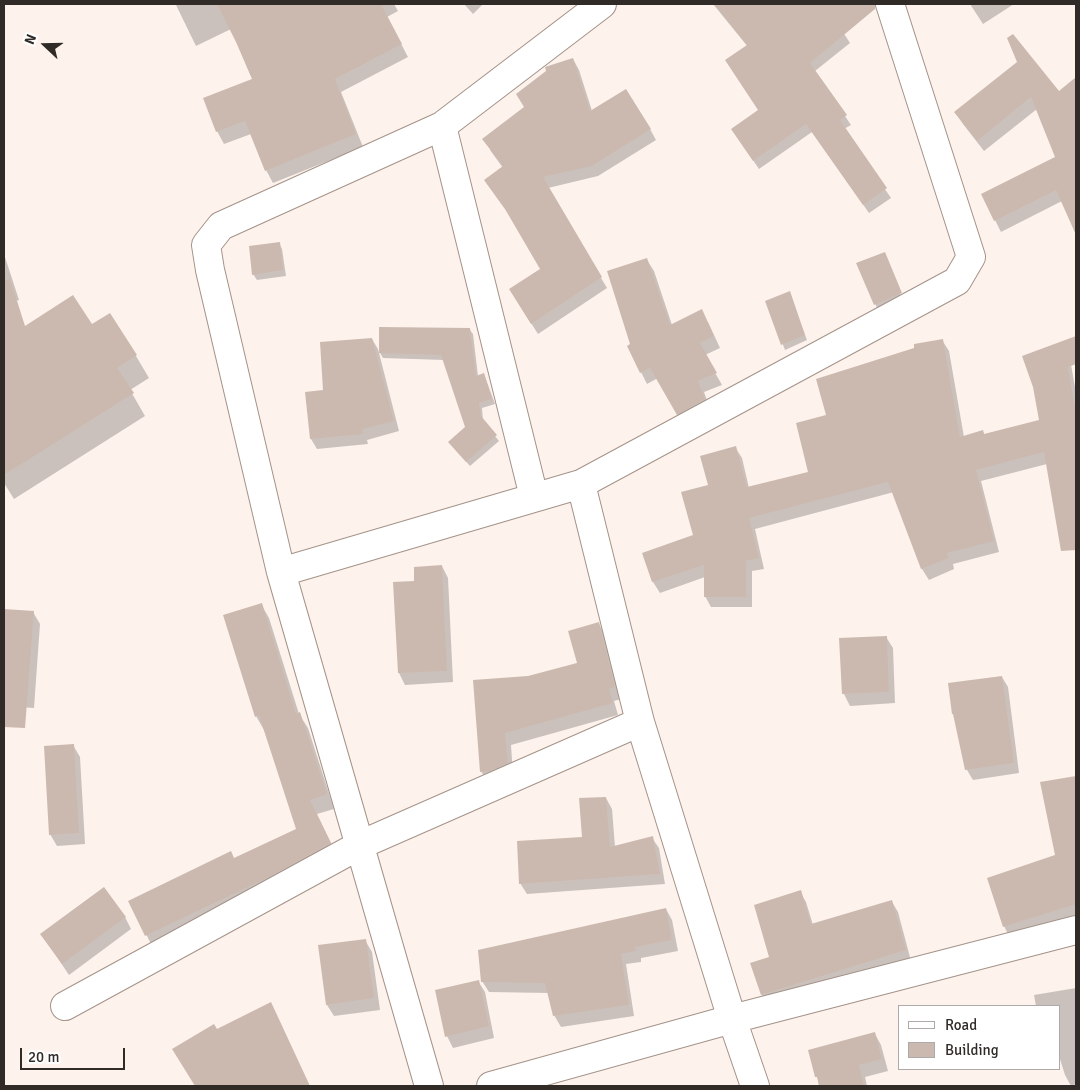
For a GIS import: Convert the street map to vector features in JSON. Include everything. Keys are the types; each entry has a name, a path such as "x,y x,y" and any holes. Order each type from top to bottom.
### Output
{"street":[{"path":"429,1086 280,572 210,270 206,245 221,226 442,126 602,4"},
{"path":"280,572 581,484 957,281 971,257 890,4"},
{"path":"442,126 534,497"},
{"path":"581,484 640,722 732,1019 755,1086"},
{"path":"65,1006 360,845 640,722"},
{"path":"490,1086 732,1019 1076,930"}],"building":[{"path":"217,4 381,4 402,44 335,79 356,134 265,171 245,121 216,132 203,98 252,79"},
{"path":"714,4 875,4 875,9 810,63 847,115 840,120 887,188 863,205 806,124 753,161 731,129 758,110 725,60 747,45"},
{"path":"1013,34 1059,91 1076,77 1076,235 1056,190 994,221 981,194 1055,157 1031,97 977,141 954,112 1017,62 1007,38"},
{"path":"573,58 590,111 626,89 651,129 592,166 543,177 602,277 531,324 509,289 540,269 505,209 484,180 503,166 482,139 524,107 516,94 546,71 545,67"},
{"path":"280,242 283,270 252,275 249,246"},
{"path":"885,252 902,293 874,305 856,263"},
{"path":"647,258 670,325 702,309 714,336 700,343 717,373 698,381 705,399 677,415 650,368 640,373 627,346 630,344 607,271"},
{"path":"10,279 25,326 73,295 92,324 110,313 137,355 117,368 134,393 4,475 4,280"},
{"path":"790,291 805,335 781,345 765,301"},
{"path":"379,327 470,328 476,376 484,373 492,399 479,403 481,416 497,435 466,462 448,442 465,427 441,355 379,353"},
{"path":"1076,336 1076,364 1068,367 1076,414 1076,550 1061,551 1044,452 976,470 994,541 947,553 949,558 921,569 888,482 749,518 759,558 746,561 746,597 704,597 704,565 652,582 642,553 693,535 681,492 708,485 700,456 736,446 747,487 808,472 796,423 826,415 816,379 914,348 914,344 943,339 960,437 983,430 984,434 1039,420 1033,387 1022,356"},
{"path":"372,338 394,421 362,429 363,434 310,439 305,392 323,390 320,342"},
{"path":"442,565 447,671 398,673 393,582 414,581 414,567"},
{"path":"262,603 296,714 300,712 327,794 310,800 331,843 269,877 145,936 128,901 231,851 234,858 296,829 259,715 255,717 223,615"},
{"path":"4,609 34,611 25,728 4,727"},
{"path":"599,622 615,687 609,689 613,703 505,733 508,763 490,771 480,772 473,680 528,676 577,663 568,631"},
{"path":"887,636 889,692 842,694 839,638"},
{"path":"1002,676 1014,763 965,770 952,714 948,683"},
{"path":"74,744 79,833 49,835 44,746"},
{"path":"1076,776 1076,904 1003,927 987,878 1055,855 1040,782"},
{"path":"606,797 610,847 653,836 660,874 519,884 517,841 582,837 579,798"},
{"path":"104,887 126,917 62,964 40,934"},
{"path":"801,890 811,924 892,900 906,950 761,995 750,963 769,957 754,905"},
{"path":"666,908 672,940 635,947 636,951 621,954 629,1005 553,1016 545,983 481,982 478,950"},
{"path":"366,939 374,998 326,1005 318,945"},
{"path":"479,980 489,1026 445,1037 435,990"},
{"path":"271,1002 310,1086 195,1086 172,1049 214,1024 217,1029"},
{"path":"875,1032 882,1059 859,1065 864,1086 819,1086 808,1050"}]}
